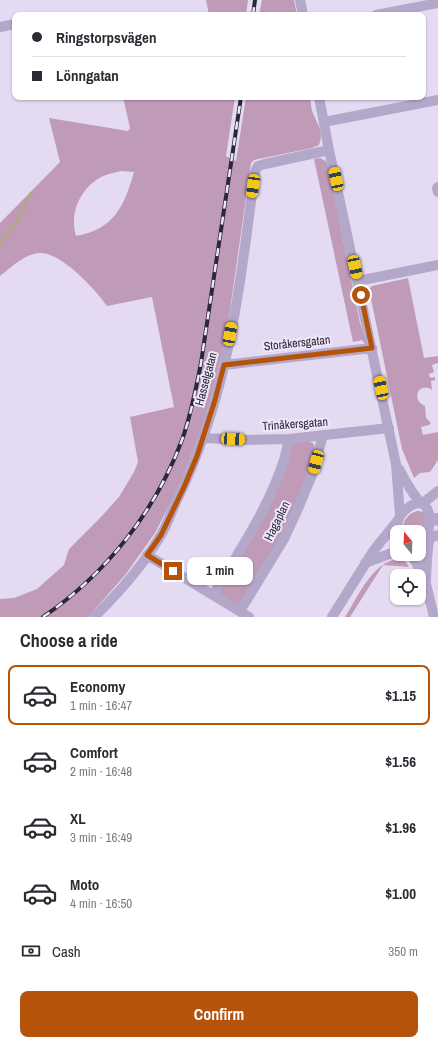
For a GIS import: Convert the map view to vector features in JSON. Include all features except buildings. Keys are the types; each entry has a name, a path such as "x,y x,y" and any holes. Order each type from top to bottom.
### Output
{"street":[{"path":"300,0 302,12"},
{"path":"392,12 438,3"},
{"path":"0,27 12,25"},
{"path":"320,100 396,464 400,517 398,525"},
{"path":"324,122 438,100"},
{"name":"Hasselgatan","path":"94,617 112,600 139,567 161,535 197,456 215,400 224,365 238,293 255,172 258,166 329,150"},
{"path":"438,187 438,192"},
{"path":"358,281 438,265"},
{"name":"Storåkersgatan","path":"224,365 372,348"},
{"name":"Trinåkersgatan","path":"203,438 248,440 289,439 389,428"},
{"name":"Hagaplan","path":"240,611 284,539 297,512 312,475 323,435"},
{"name":"Hagaplan","path":"213,595 267,502 284,460 289,439"},
{"path":"396,464 415,497 430,507 437,516 426,558 426,569"},
{"path":"332,617 365,563 400,517 410,506 422,503 438,491"},
{"path":"147,555 249,617"},
{"path":"365,563 390,555"},
{"path":"426,584 434,617"}],"shaded area":[{"path":"206,0 248,0 246,12 208,12"},
{"path":"262,0 294,0 296,12 260,12"},
{"path":"124,100 235,100 226,156 236,161 246,100 310,100 312,111 320,129 321,136 319,145 312,148 254,160 251,163 226,338 206,417 179,486 155,533 126,574 88,617 0,617 0,599 14,598 37,589 64,565 69,549 119,497 134,472 138,462 130,417 174,407 152,297 107,306 87,282 68,265 48,254 40,253 23,258 0,276 0,223 60,162 49,118 128,131 130,128","holes":["121,171 134,172 121,206 108,222 89,233 76,236 74,216 79,200 88,187 101,177"]},
{"path":"320,158 326,161 329,170 360,323 366,342 365,344 362,340 353,342 314,159"},
{"path":"408,278 424,358 438,356 438,363 432,365 434,372 429,374 430,378 435,377 435,380 431,381 432,390 423,388 418,392 417,396 420,403 425,406 426,418 431,423 421,427 423,435 438,432 438,460 430,472 420,473 414,478 402,449 369,289 372,286"},
{"path":"307,441 313,443 316,449 310,472 283,537 237,608 218,592 290,444"},
{"path":"420,511 424,513 429,523 426,528 426,525 403,525 410,514"},
{"path":"392,561 403,561 406,562 409,567 383,565"},
{"path":"383,565 350,617 345,617 373,573"}],"waterway":[{"path":"0,244 13,228 31,193"}],"railway":[{"path":"253,12 255,0"},
{"path":"43,617 88,581 108,561 126,539 158,492 171,467 182,440 191,412 201,363 241,100"}],"route":[{"path":"173,571 147,555 161,535 197,456 215,400 224,365 372,348 361,295"}]}
